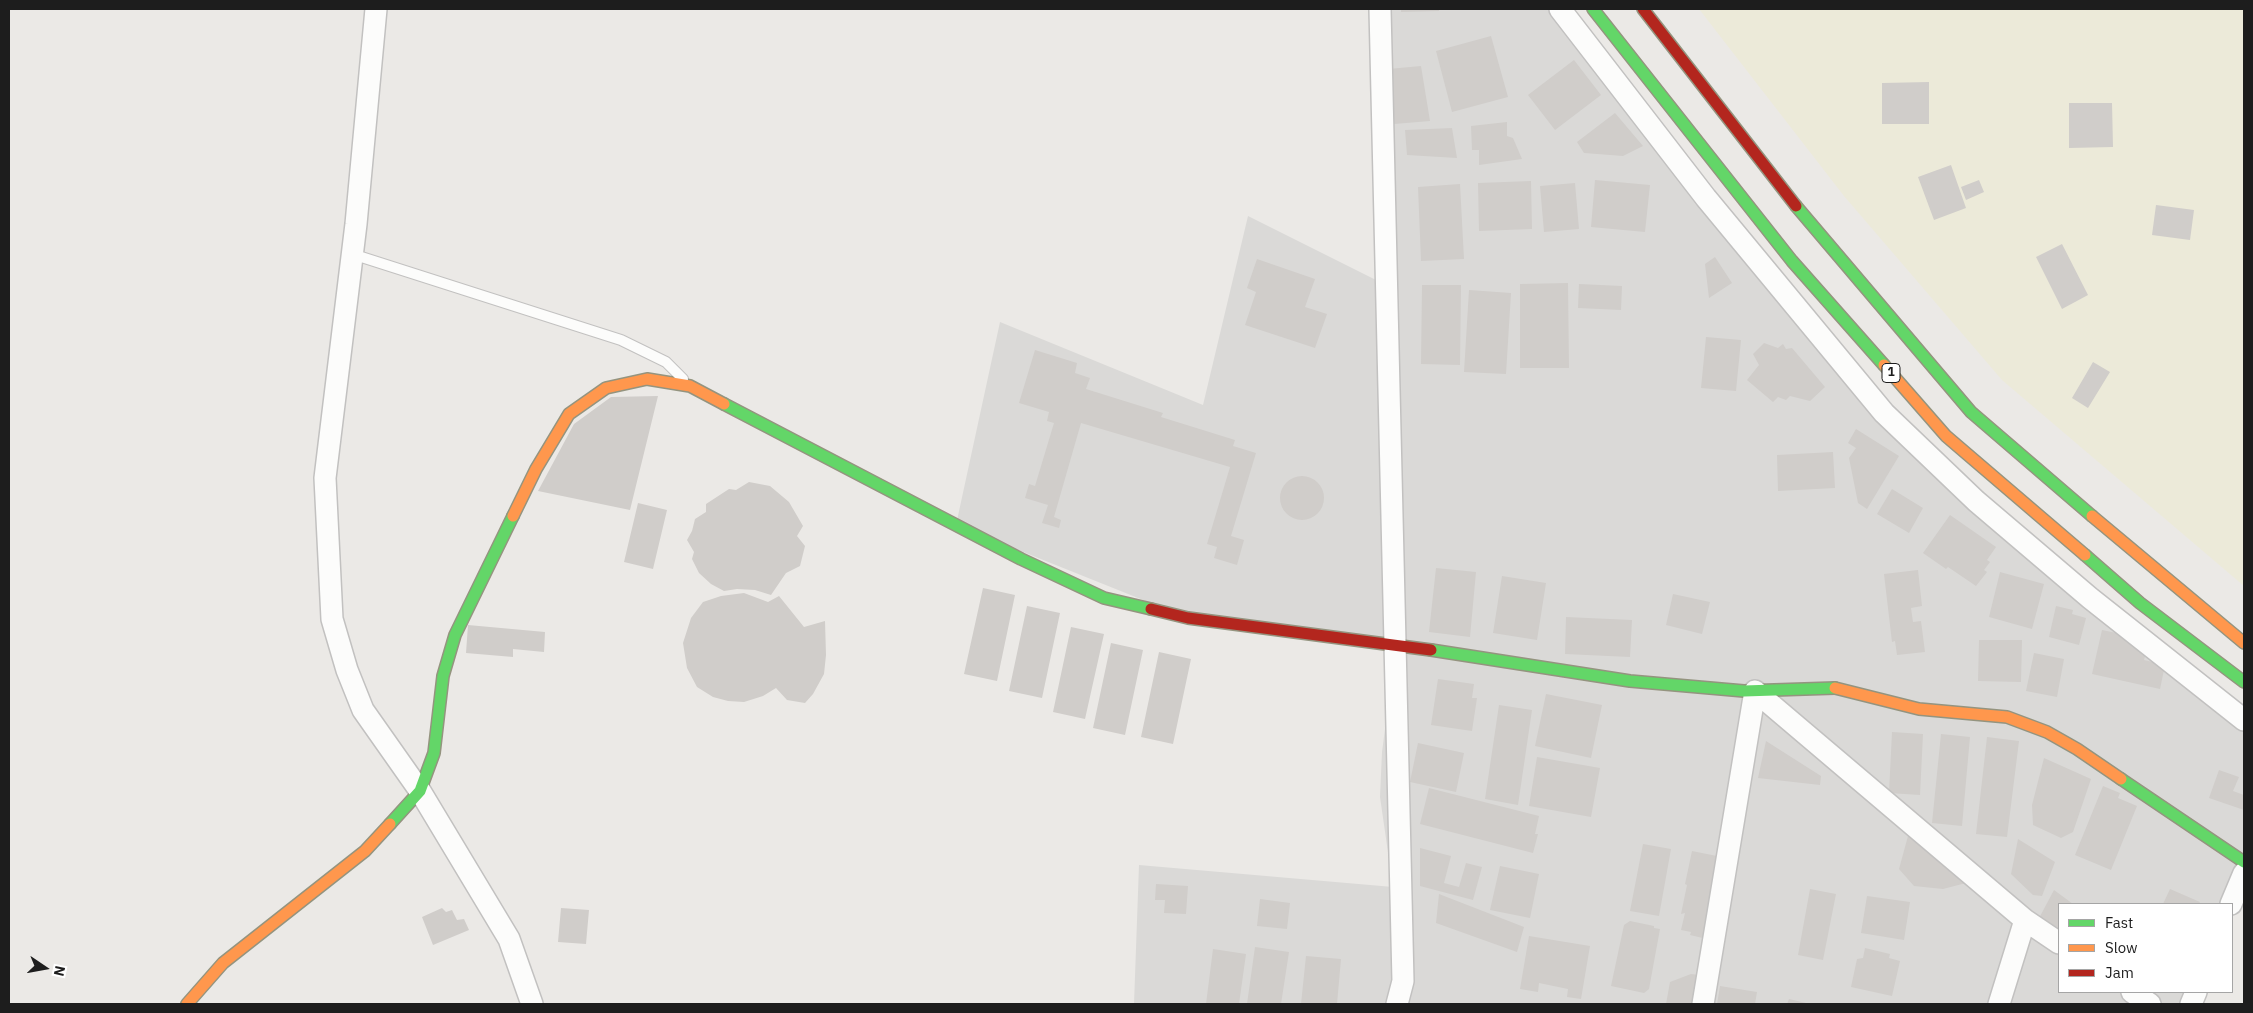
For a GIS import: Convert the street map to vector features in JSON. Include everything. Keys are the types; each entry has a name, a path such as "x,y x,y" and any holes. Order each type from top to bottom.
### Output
{"street":[{"path":"376,9 352,254 324,478 332,619 347,670 363,710 420,791 510,939 532,1004"},
{"path":"1380,9 1403,981 1397,1004"},
{"path":"1560,9 1706,198 1884,413 1984,508 2090,598 2244,720"},
{"name":"1","path":"1593,9 1792,261 1946,436 2140,603 2244,682"},
{"path":"1643,9 1810,224 1971,412 2170,583 2244,643"},
{"path":"187,1004 223,963 364,851 420,791 434,753 443,676 455,635 536,469 569,414 606,388 647,379 690,386 1021,559 1104,598 1188,618 1396,645 1630,681 1755,691 1830,687 1920,709 2007,717 2047,732 2077,749 2244,862"},
{"path":"1755,691 2025,920 2058,942"},
{"path":"1704,1004 1755,691"},
{"path":"2232,903 2244,873"},
{"path":"1999,1004 2025,920"},
{"path":"2134,993 2150,1004"}],"lane":[{"path":"352,254 620,340 666,362 690,386"}],"shaded area":[{"path":"1372,9 1557,9 1884,413 2244,720 2244,873 2231,903 2058,903 2058,993 2196,993 2191,1004 1134,1004 1139,865 1393,887 1380,797 1382,752 1396,645 1188,618 956,525 1000,322 1203,405 1248,216 1384,284"},
{"path":"1699,9 2244,9 2244,586 2002,380 1844,196"}],"building":[{"path":"1401,9 1439,9 1439,11 1401,12"},
{"path":"1491,36 1508,97 1452,112 1436,51"},
{"path":"1574,60 1601,95 1555,130 1528,95"},
{"path":"1421,66 1430,121 1394,124 1388,69"},
{"path":"1929,82 1929,124 1882,124 1882,83"},
{"path":"2069,103 2112,103 2113,147 2069,148"},
{"path":"1615,113 1643,146 1623,156 1584,153 1577,142"},
{"path":"1507,122 1507,136 1513,138 1522,159 1479,165 1479,150 1472,150 1471,126"},
{"path":"1452,128 1457,158 1407,155 1405,130"},
{"path":"1951,165 1966,208 1934,220 1918,177"},
{"path":"1595,180 1650,185 1645,232 1591,227"},
{"path":"1979,180 1984,192 1966,200 1961,187"},
{"path":"1531,181 1532,229 1479,231 1478,183"},
{"path":"1575,183 1579,229 1544,232 1540,186"},
{"path":"1460,184 1464,259 1421,261 1418,187"},
{"path":"2156,205 2194,210 2190,240 2152,235"},
{"path":"2062,244 2088,295 2062,309 2036,257"},
{"path":"1715,257 1732,283 1709,298 1705,264"},
{"path":"1257,259 1315,279 1305,307 1327,314 1315,348 1245,325 1256,292 1247,288"},
{"path":"1568,283 1569,368 1520,368 1520,284"},
{"path":"1579,284 1622,286 1621,310 1578,308"},
{"path":"1422,285 1461,285 1460,365 1421,364"},
{"path":"1469,290 1511,293 1506,374 1464,372"},
{"path":"1706,337 1741,340 1736,391 1701,388"},
{"path":"1764,343 1778,348 1783,344 1786,349 1792,348 1825,387 1810,401 1790,396 1786,400 1778,397 1773,402 1747,380 1759,365 1753,354"},
{"path":"1035,350 1077,363 1075,373 1090,378 1086,389 1163,413 1161,417 1235,440 1233,446 1256,453 1231,536 1244,540 1237,565 1214,558 1217,547 1207,544 1230,467 1081,423 1054,517 1061,520 1059,528 1042,523 1048,505 1025,498 1029,484 1035,486 1054,423 1047,421 1049,412 1019,403"},
{"path":"2093,362 2110,372 2088,408 2072,398"},
{"path":"658,396 630,510 538,491 574,424 611,397"},
{"path":"1856,429 1899,456 1867,509 1858,503 1849,458 1856,448 1848,443"},
{"path":"1833,452 1835,488 1778,491 1777,455"},
{"path":"1302,476 1314,480 1320,486 1324,498 1320,510 1314,516 1302,520 1290,516 1284,510 1280,498 1284,486 1290,480"},
{"path":"749,482 770,486 789,502 803,526 797,536 805,546 800,566 786,573 771,595 755,590 737,589 724,591 711,584 699,573 692,559 694,552 687,540 695,519 706,512 706,504 729,489 736,490"},
{"path":"1892,489 1923,508 1909,533 1877,514"},
{"path":"638,503 667,510 653,569 624,562"},
{"path":"1950,515 1996,547 1987,560 1990,562 1984,570 1987,572 1976,586 1923,553"},
{"path":"1436,568 1476,572 1470,637 1429,632"},
{"path":"1918,570 1922,606 1911,608 1913,622 1921,621 1925,652 1897,655 1895,641 1892,642 1884,574"},
{"path":"2000,572 2044,584 2032,629 1989,617"},
{"path":"1502,576 1546,583 1537,640 1493,633"},
{"path":"983,588 1015,595 997,681 964,674"},
{"path":"744,593 768,602 779,596 804,627 825,621 826,655 824,674 813,694 805,703 787,700 776,688 763,696 744,702 728,701 713,697 697,687 687,668 683,643 691,618 703,602 721,596"},
{"path":"1673,594 1710,602 1702,634 1666,625"},
{"path":"1027,606 1060,613 1042,698 1009,691"},
{"path":"2056,606 2073,610 2072,614 2086,618 2079,645 2049,637"},
{"path":"1566,617 1632,620 1630,657 1565,654"},
{"path":"468,625 545,632 544,652 513,649 513,657 466,653"},
{"path":"1071,627 1104,634 1085,719 1053,712"},
{"path":"2102,630 2131,636 2142,644 2140,652 2146,653 2144,660 2165,665 2160,689 2092,674"},
{"path":"1979,640 2022,640 2021,682 1978,681"},
{"path":"1111,643 1143,650 1125,735 1093,728"},
{"path":"1159,652 1191,659 1173,744 1141,737"},
{"path":"2034,653 2064,659 2057,697 2026,691"},
{"path":"1438,679 1474,684 1472,698 1477,698 1472,731 1431,725"},
{"path":"1546,694 1602,705 1591,758 1535,746"},
{"path":"1499,705 1532,710 1518,805 1485,799"},
{"path":"1892,732 1923,734 1920,795 1889,793"},
{"path":"1941,734 1970,737 1962,826 1932,823"},
{"path":"1987,737 2019,741 2007,837 1976,834"},
{"path":"1766,741 1821,776 1820,785 1758,778"},
{"path":"1418,743 1464,753 1456,792 1410,782"},
{"path":"1537,757 1600,768 1591,817 1529,806"},
{"path":"2044,758 2091,779 2073,832 2061,838 2033,825 2032,805"},
{"path":"2219,770 2239,777 2233,791 2244,795 2244,810 2209,798"},
{"path":"2103,786 2120,793 2118,798 2137,806 2111,870 2075,855"},
{"path":"1429,788 1539,816 1535,834 1538,834 1533,853 1420,824"},
{"path":"1908,836 1966,883 1943,889 1914,886 1899,869"},
{"path":"2018,839 2055,862 2042,896 2033,895 2011,874"},
{"path":"1643,844 1671,849 1659,916 1630,911"},
{"path":"1420,848 1451,856 1444,883 1459,887 1466,863 1482,867 1473,900 1420,886"},
{"path":"1692,851 1717,856 1711,940 1690,935 1691,932 1681,930 1685,913 1681,914 1687,885 1685,884"},
{"path":"1500,866 1539,874 1530,918 1490,910"},
{"path":"1156,884 1188,886 1186,914 1164,913 1165,900 1155,900"},
{"path":"1810,889 1836,894 1823,960 1798,955"},
{"path":"2170,889 2200,902 2200,903 2163,903"},
{"path":"2054,890 2072,903 2058,903 2058,936 2037,922"},
{"path":"1439,894 1524,927 1517,952 1436,923"},
{"path":"1867,896 1910,902 1904,940 1861,933"},
{"path":"1260,899 1290,903 1287,929 1257,926"},
{"path":"442,908 446,912 452,910 457,920 464,919 469,930 433,945 422,917"},
{"path":"561,908 589,910 586,944 558,942"},
{"path":"1630,921 1660,929 1649,989 1644,993 1611,986 1624,925"},
{"path":"1529,936 1590,946 1581,999 1567,997 1568,989 1539,983 1538,992 1520,989"},
{"path":"1255,947 1289,952 1281,1004 1247,1004"},
{"path":"1865,948 1890,954 1889,958 1900,961 1892,996 1851,987 1857,959 1863,958"},
{"path":"1213,949 1246,954 1239,1004 1206,1004"},
{"path":"1306,956 1341,959 1337,1004 1301,1004"},
{"path":"1691,974 1699,975 1694,1004 1666,1004 1670,982"},
{"path":"1720,986 1757,992 1755,1004 1717,1004"},
{"path":"1789,999 1806,1003 1806,1004 1787,1004"}],"traffic: fast":[{"path":"1593,9 1792,261 1884,365"},
{"path":"1796,206 1971,412 2092,516"},
{"path":"724,404 1021,559 1104,598 1151,609"},
{"path":"390,824 420,791 434,753 443,676 455,635 513,516"},
{"path":"2085,555 2140,603 2244,682"},
{"path":"1431,650 1630,681 1744,691 1835,688"},
{"path":"2121,779 2244,862"}],"traffic: slow":[{"path":"1884,365 1946,436 2085,555"},
{"path":"513,516 536,469 569,414 606,388 647,379 690,386 724,404"},
{"path":"2092,516 2244,643"},
{"path":"1835,688 1919,709 2007,717 2047,732 2077,749 2121,779"},
{"path":"187,1004 223,963 365,851 390,824"}],"traffic: jam":[{"path":"1643,9 1796,206"},
{"path":"1151,609 1188,618 1431,650"}]}
